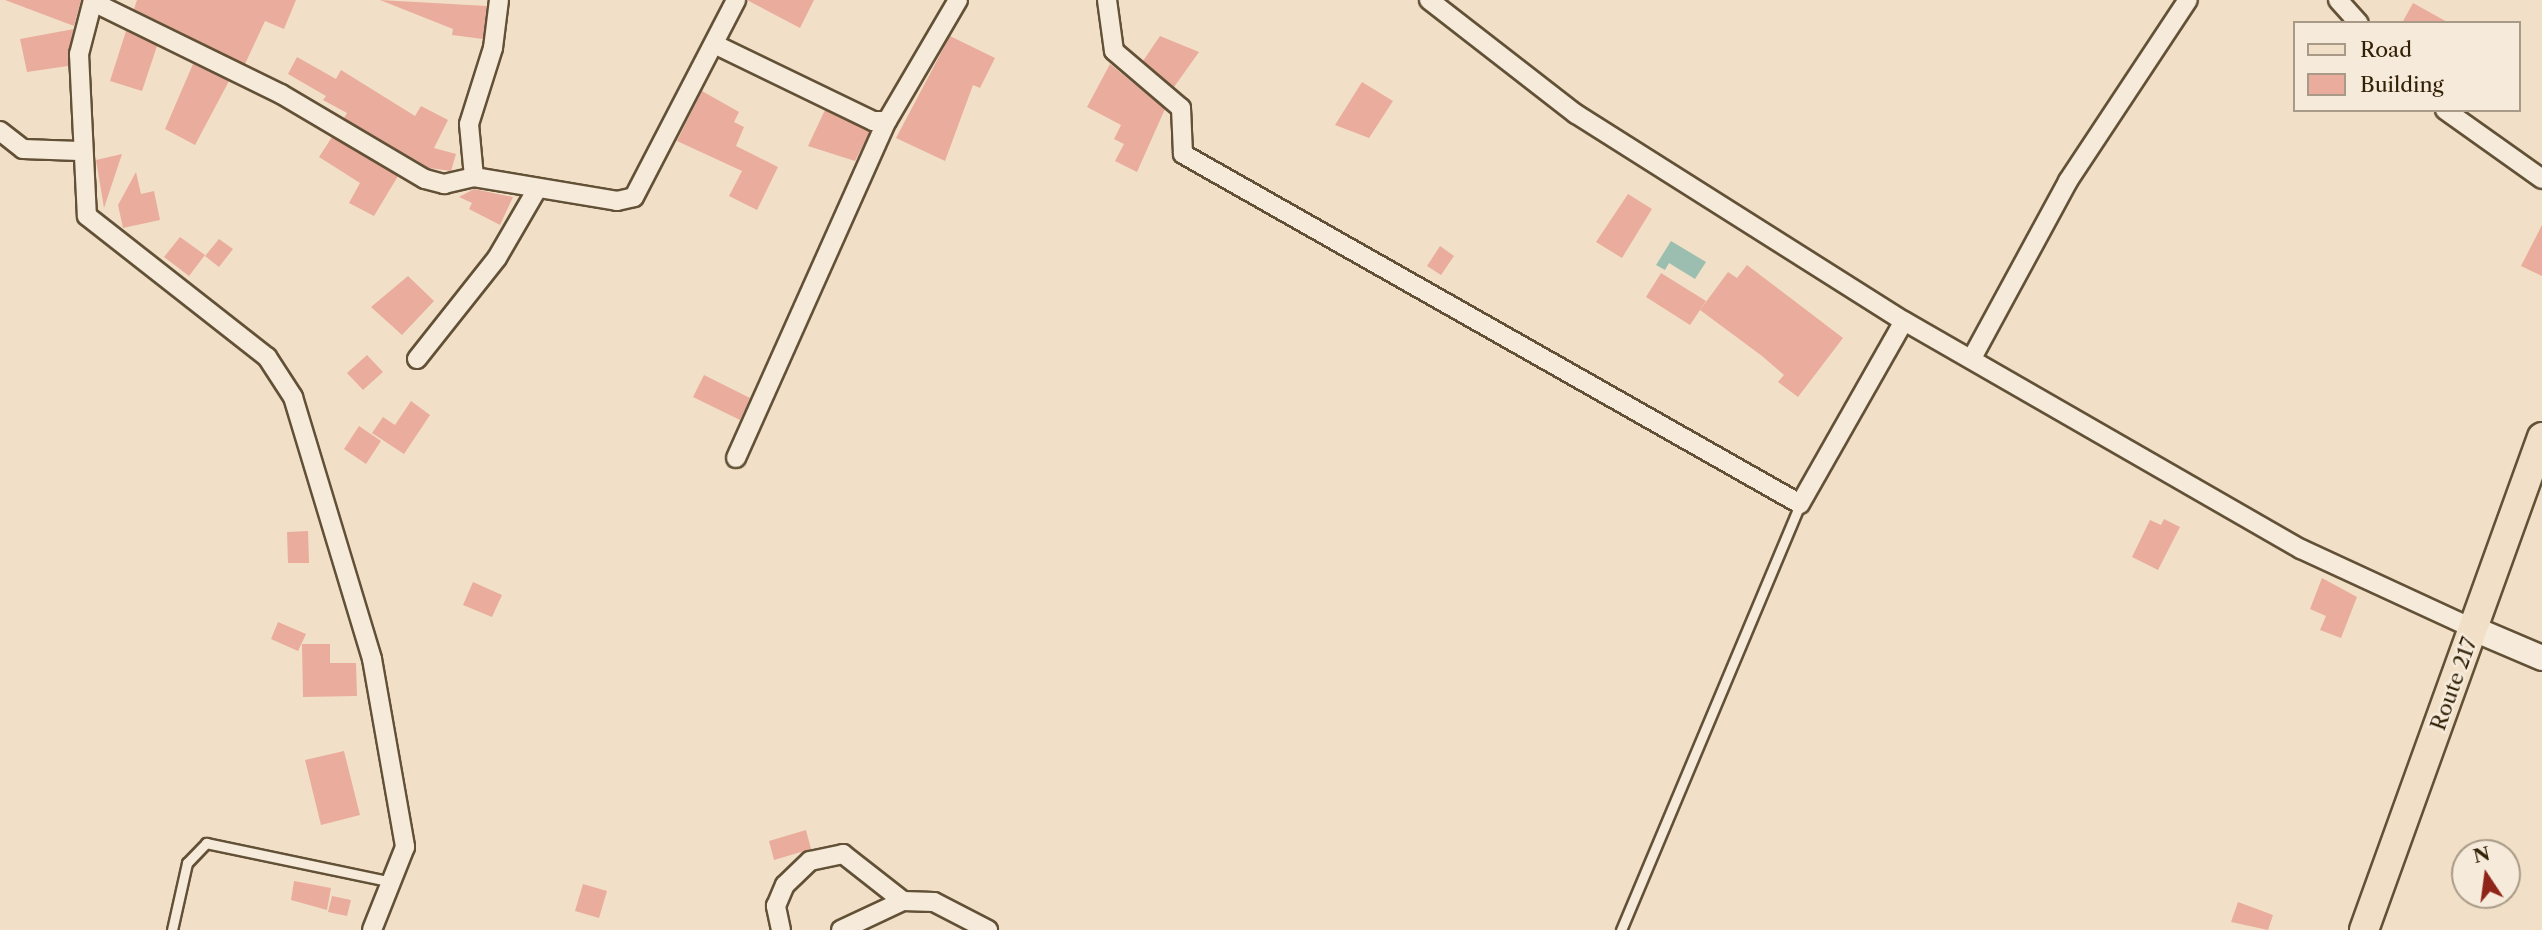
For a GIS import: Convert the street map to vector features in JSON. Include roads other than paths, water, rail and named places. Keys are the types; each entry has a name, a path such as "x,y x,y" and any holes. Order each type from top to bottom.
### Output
{"main road":[{"name":"Route 217","path":"2364,930 2542,437"}],"street":[{"path":"474,177 469,124 493,48 499,0"},
{"path":"372,930 395,882 405,846 372,659 293,397 267,357 97,229 87,216 79,151 79,54 93,1 281,94 425,179 444,184 474,177 536,191 617,201 634,197 736,0"},
{"path":"736,458 887,121 958,0"},
{"path":"1107,0 1114,51 1181,108 1183,154 1800,504 1904,321"},
{"path":"1429,0 1576,114 1904,321 1972,358 2099,437 2301,549 2542,658"},
{"path":"1972,358 2068,181 2188,0"},
{"path":"2338,0 2357,21"},
{"path":"714,44 873,121 887,121"},
{"path":"2448,112 2542,179"},
{"path":"0,131 23,149 79,151"},
{"path":"416,359 496,258 536,191"},
{"path":"781,930 776,906 785,885 824,855 854,858 903,901"},
{"path":"841,930 903,901 934,902 988,930"}],"lane":[{"path":"1621,930 1800,504"},
{"path":"172,930 187,863 206,843 395,882"}]}
